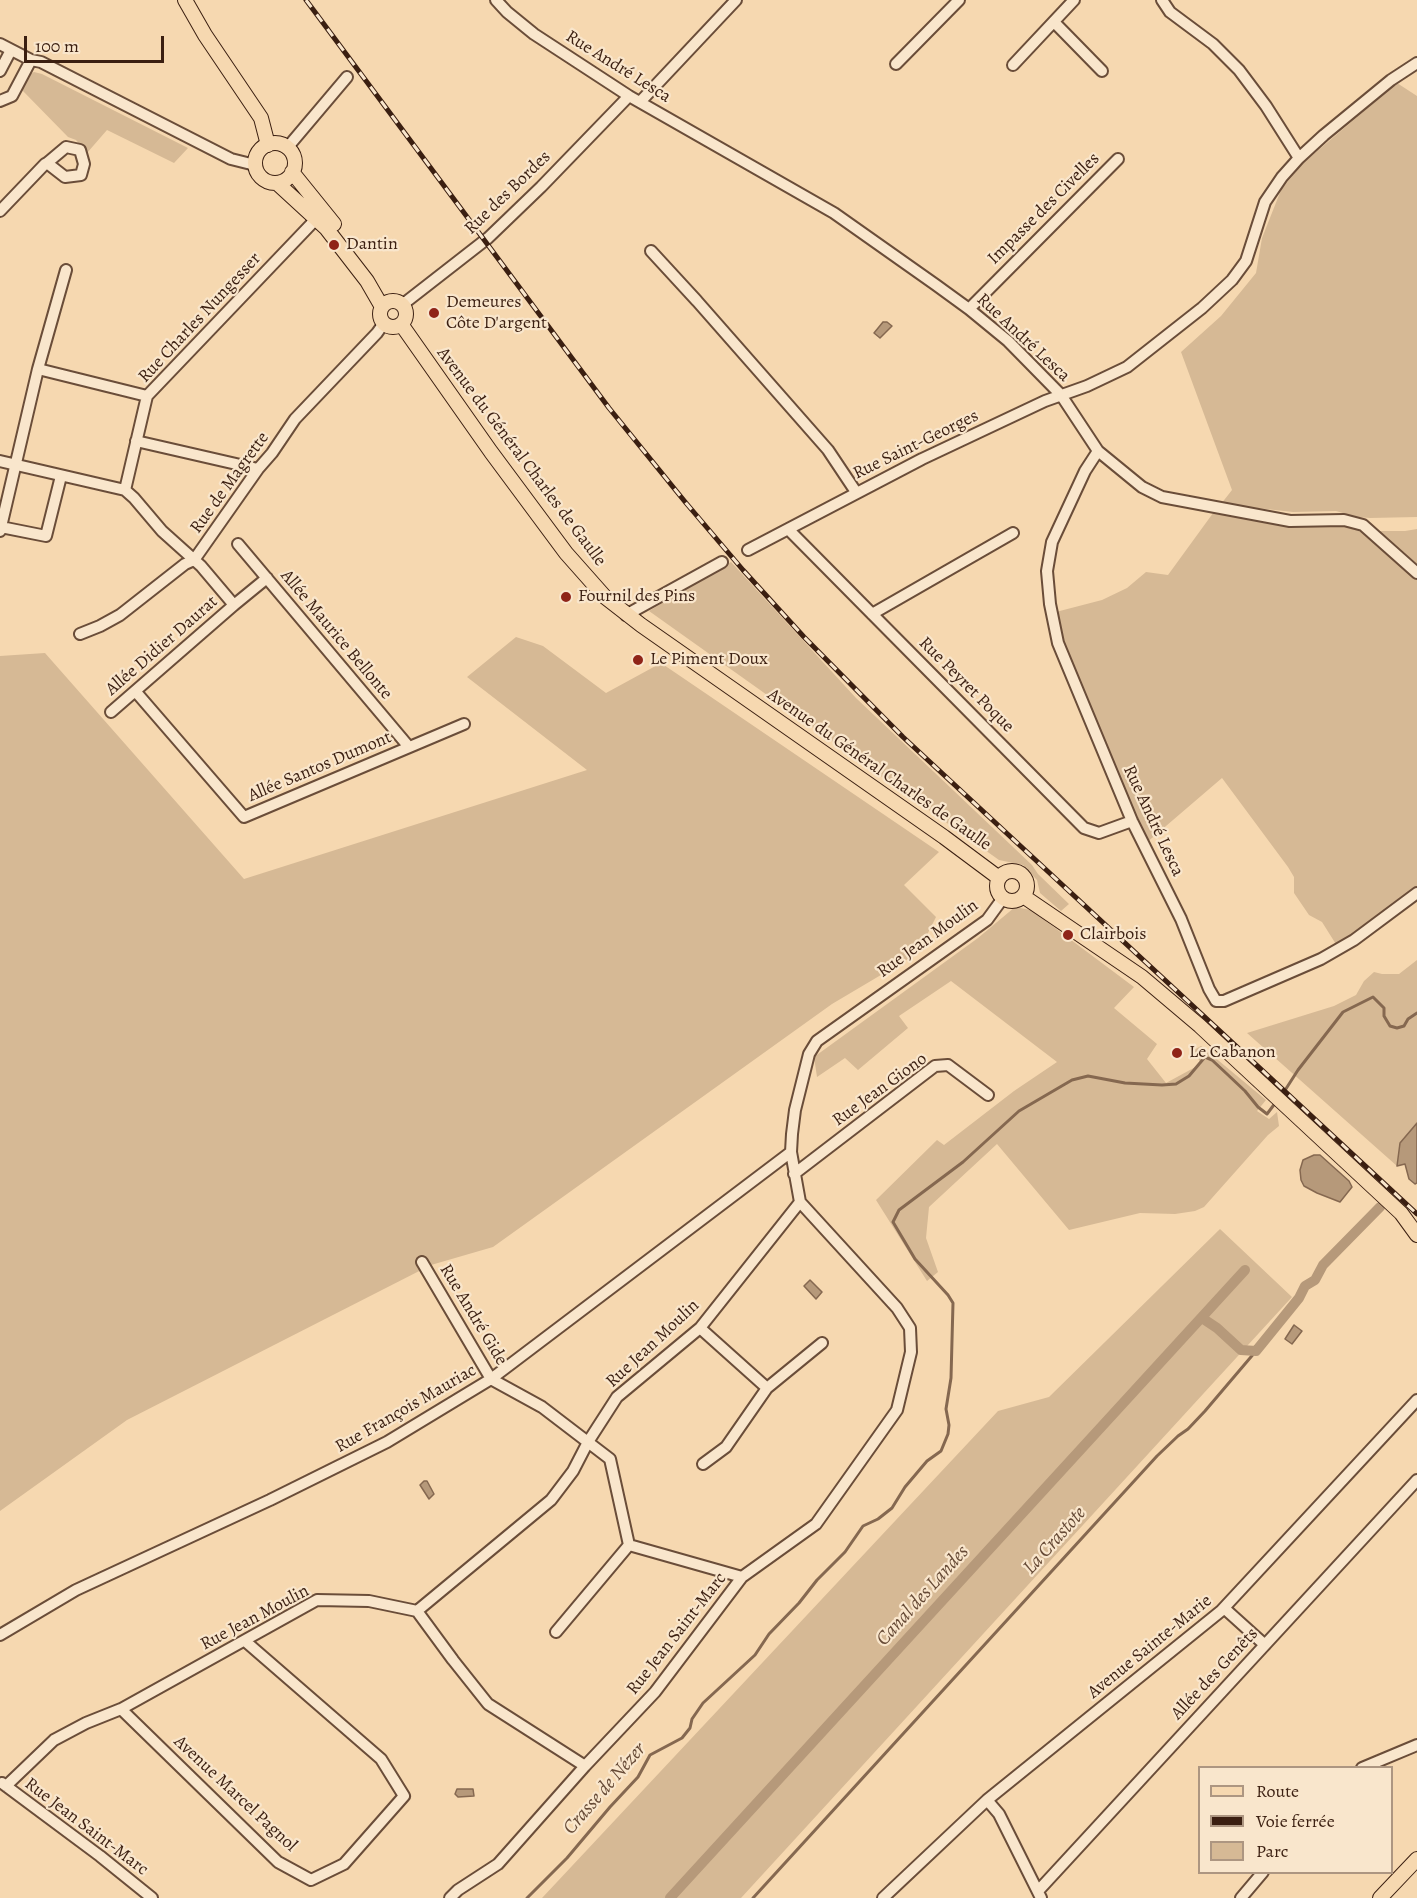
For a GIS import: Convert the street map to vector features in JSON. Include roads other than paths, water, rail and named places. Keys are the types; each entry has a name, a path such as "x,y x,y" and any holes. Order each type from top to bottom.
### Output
{"main road":[{"path":"184,0 261,118 268,145"},
{"path":"277,183 288,177 294,167 293,156 281,144 268,145 258,153 255,165 260,176 277,183 317,218 391,304 405,317 401,324 392,326 384,323 381,317 391,304"},
{"path":"292,172 341,232 391,304"},
{"name":"Avenue du Général Charles de Gaulle","path":"401,324 491,452 566,553 597,588 626,615 999,878"},
{"path":"1012,871 1021,874 1026,882 1026,892 1023,896 1014,901 1003,898 997,887 1002,874 1012,871"},
{"path":"1023,896 1142,977 1200,1026 1401,1212 1417,1235"},
{"path":"1380,1898 1417,1859"}],"street":[{"name":"Rue André Lesca","path":"496,0 534,34 629,96 834,213 969,309 1025,357 1061,395 1098,451 1085,471 1052,542 1047,572 1058,643 1132,821 1180,919 1209,988 1219,1002 1321,959 1354,940 1417,893"},
{"path":"640,102 736,0"},
{"path":"896,64 958,0"},
{"path":"1013,65 1074,0"},
{"path":"1162,0 1170,12 1213,44 1239,70 1266,106 1299,158"},
{"path":"1054,22 1102,71"},
{"path":"0,44 31,60 51,67 231,159 255,165"},
{"path":"0,71 11,50"},
{"path":"0,101 12,96 31,60"},
{"name":"Rue Saint-Georges","path":"748,550 856,492 1045,400 1087,386 1127,367 1225,287 1246,261 1265,202 1282,177 1299,158 1391,80 1417,63"},
{"path":"286,148 347,77"},
{"name":"Rue des Bordes","path":"391,304 488,238 629,96"},
{"name":"Impasse des Civelles","path":"969,309 1118,159"},
{"path":"0,211 47,163"},
{"name":"Rue Charles Nungesser","path":"125,490 147,396 317,218"},
{"path":"651,251 828,450 856,492"},
{"path":"61,476 46,536 0,529 38,369 66,270"},
{"name":"Rue de Magrette","path":"80,634 120,615 185,564 194,560 258,469 304,409 378,333 384,323"},
{"path":"38,369 147,396"},
{"path":"136,441 258,469"},
{"path":"1098,451 1142,487 1162,497 1290,521 1344,520 1363,525 1417,573"},
{"path":"0,461 125,490 162,531 194,560 234,605"},
{"name":"Rue Peyret Poque","path":"788,529 1084,828 1099,833 1132,821"},
{"path":"872,614 1013,533"},
{"name":"Allée Maurice Bellonte","path":"238,544 409,747"},
{"path":"626,615 722,562"},
{"name":"Allée Didier Daurat","path":"111,712 267,578"},
{"name":"Allée Santos Dumont","path":"136,692 244,817 464,724"},
{"name":"Rue Jean Moulin","path":"3,1784 54,1740 86,1723 121,1709 317,1600 369,1601 417,1611 551,1500 573,1471 588,1442 617,1398 700,1328 800,1202 791,1152 795,1110 809,1054 817,1041 987,920 1003,898"},
{"name":"Rue Jean Giono","path":"794,1174 935,1066 948,1065 988,1095"},
{"name":"Rue François Mauriac","path":"0,1635 76,1590 270,1500 387,1442 490,1379 791,1152"},
{"name":"Rue Jean Saint-Marc","path":"450,1898 458,1890 498,1864 585,1766 655,1692 742,1577 816,1524 897,1410 911,1352 910,1328 897,1308 800,1202"},
{"name":"Rue André Gide","path":"422,1262 490,1379 542,1407 610,1459 629,1545"},
{"path":"700,1328 767,1388"},
{"path":"703,1464 726,1447 767,1388 822,1343"},
{"name":"Avenue Sainte-Marie","path":"883,1898 987,1800 1224,1608 1417,1400"},
{"name":"Allée des Genêts","path":"1040,1894 1417,1480"},
{"path":"556,1632 629,1545 742,1577"},
{"path":"1224,1608 1265,1645"},
{"path":"417,1611 488,1704 585,1766"},
{"name":"Avenue Marcel Pagnol","path":"121,1709 278,1862 310,1880 344,1864 404,1796 381,1759 245,1641"},
{"path":"1364,1766 1417,1745"},
{"name":"Rue Jean Saint-Marc","path":"3,1784 152,1898"},
{"path":"987,1800 999,1814 1040,1894"},
{"path":"1241,1898 1261,1874"}],"waterway":[{"path":"1282,1095 1298,1070 1343,1012 1373,997 1384,1008 1384,1016 1390,1026 1397,1028 1404,1026 1408,1019 1417,1013"},
{"name":"Crasse de Nézer","path":"527,1898 567,1858 638,1777 650,1755 682,1738 703,1703 755,1655 769,1634 845,1552 863,1526 878,1519 892,1508 905,1487 927,1461 941,1451 949,1425 946,1409 951,1378 953,1303 915,1259 893,1222 899,1210 963,1162 1019,1111 1072,1080 1088,1076 1125,1083 1176,1084 1189,1076 1205,1057 1212,1060 1267,1114 1276,1102"},
{"name":"La Crastote","path":"1202,1318 1241,1350 1256,1351 1299,1298 1305,1286 1315,1280 1323,1265 1380,1207"},
{"name":"Canal des Landes","path":"670,1898 1245,1270"},
{"name":"La Crastote","path":"753,1898 1157,1456 1205,1411 1256,1351"}],"railway":[{"path":"306,0 609,408 743,570 804,637 903,737 1417,1214"}],"place":[{"name":"Dantin","path":"334,245"},
{"name":"Demeures Côte D'argent","path":"434,313"},
{"name":"Fournil des Pins","path":"566,597"},
{"name":"Le Piment Doux","path":"638,660"},
{"name":"Clairbois","path":"1068,935"},
{"name":"Le Cabanon","path":"1177,1053"}]}
